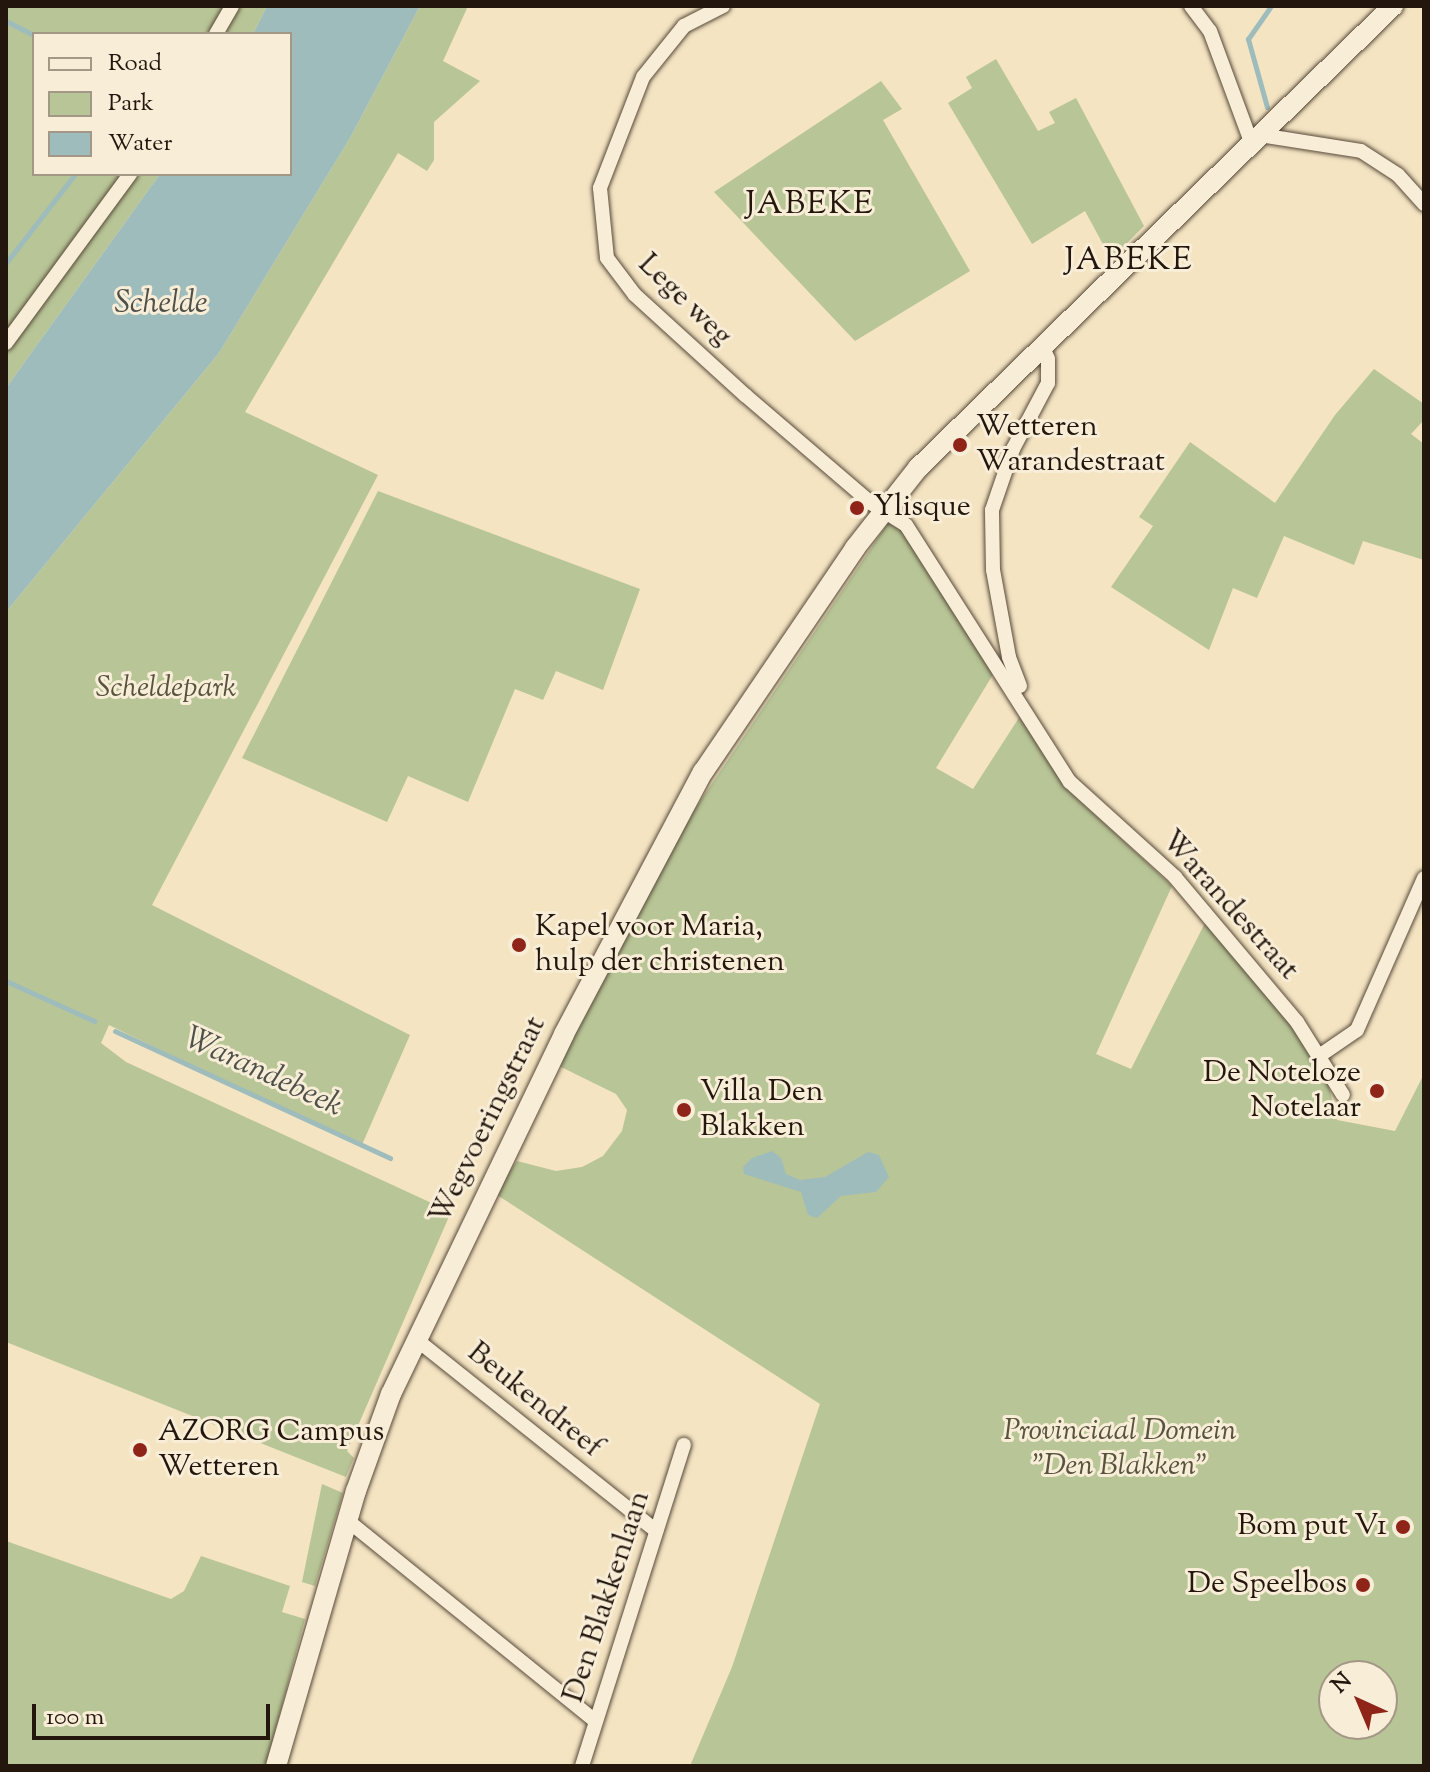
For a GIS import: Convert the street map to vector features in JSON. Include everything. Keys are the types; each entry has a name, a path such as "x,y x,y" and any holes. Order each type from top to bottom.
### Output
{"main road":[{"name":"Wegvoeringstraat","path":"276,1766 347,1520 391,1394 671,826 855,548 918,468 1393,6"}],"street":[{"path":"217,32 232,6"},
{"name":"Lege weg","path":"723,6 684,26 643,77 600,188 607,258 635,295 883,511"},
{"path":"1191,6 1210,31 1256,138 1361,151 1398,175 1424,204"},
{"path":"6,343 129,176"},
{"name":"Warandestraat","path":"1034,724 1009,657 993,570 992,510 1013,449 1048,383 1048,359 1042,345"},
{"name":"Warandestraat","path":"883,511 906,525 1070,782 1175,877 1322,1054 1343,1095"},
{"path":"1322,1054 1357,1030 1424,878"},
{"name":"Beukendreef","path":"417,1340 656,1531"},
{"name":"Den Blakkenlaan","path":"582,1766 684,1445"},
{"path":"347,1520 595,1721"}],"green space":[{"path":"6,6 267,6 254,32 32,32 32,176 159,176 6,388"},
{"name":"Scheldepark","path":"420,6 468,6 443,61 480,81 434,122 434,160 427,171 398,153 245,412 378,475 152,905 410,1035 361,1147 109,1025 101,1043 126,1062 451,1212 347,1451 354,1458 346,1477 6,1342 6,612 219,353 350,138"},
{"path":"996,59 1038,131 1055,123 1049,112 1076,98 1144,226 1111,259 1085,211 1032,244 948,103 972,88 966,77"},
{"path":"881,81 902,109 883,120 970,271 855,341 714,192"},
{"path":"1374,369 1424,404 1424,420 1411,434 1424,444 1424,560 1363,541 1354,565 1284,536 1257,598 1233,588 1209,650 1111,587 1153,526 1139,517 1190,442 1275,503 1335,415"},
{"path":"378,491 640,589 603,690 556,671 543,700 515,689 468,802 408,776 387,822 242,758"},
{"name":"Provinciaal Domein \"Den Blakken\"","path":"890,520 914,540 997,668 936,768 973,789 1022,713 1068,790 1172,886 1096,1054 1131,1069 1206,921 1323,1063 1337,1120 1395,1131 1424,1074 1424,1766 690,1766 732,1667 820,1404 494,1193 517,1161 556,1171 582,1167 603,1156 622,1131 627,1110 616,1094 557,1065 680,831"},
{"path":"322,1484 343,1493 315,1586 302,1582"},
{"path":"6,1541 171,1599 184,1591 201,1556 290,1586 282,1612 305,1619 266,1766 6,1766"}],"water":[{"name":"Schelde","path":"267,6 420,6 350,138 219,353 6,612 6,388 159,176 292,176 292,32 254,32"},
{"path":"772,1151 781,1158 786,1174 800,1180 825,1177 868,1152 879,1155 889,1177 876,1192 841,1196 817,1218 808,1215 801,1192 744,1174 743,1167 752,1158"}],"waterway":[{"path":"1267,107 1248,39 1271,6"},
{"path":"6,21 32,34"},
{"path":"6,263 73,176"},
{"name":"Warandebeek","path":"6,981 94,1021"},
{"name":"Warandebeek","path":"115,1031 390,1158"}],"place":[{"name":"Wetteren Warandestraat","path":"960,445"},
{"name":"Ylisque","path":"857,508"},
{"name":"Kapel voor Maria, hulp der christenen","path":"519,945"},
{"name":"De Noteloze Notelaar","path":"1377,1091"},
{"name":"Villa Den Blakken","path":"684,1110"},
{"name":"AZORG Campus Wetteren","path":"140,1450"},
{"name":"Bom put V1","path":"1403,1527"},
{"name":"De Speelbos","path":"1363,1585"}],"district":[{"name":"JABEKE","path":"810,205"},
{"name":"JABEKE","path":"1129,261"}]}
